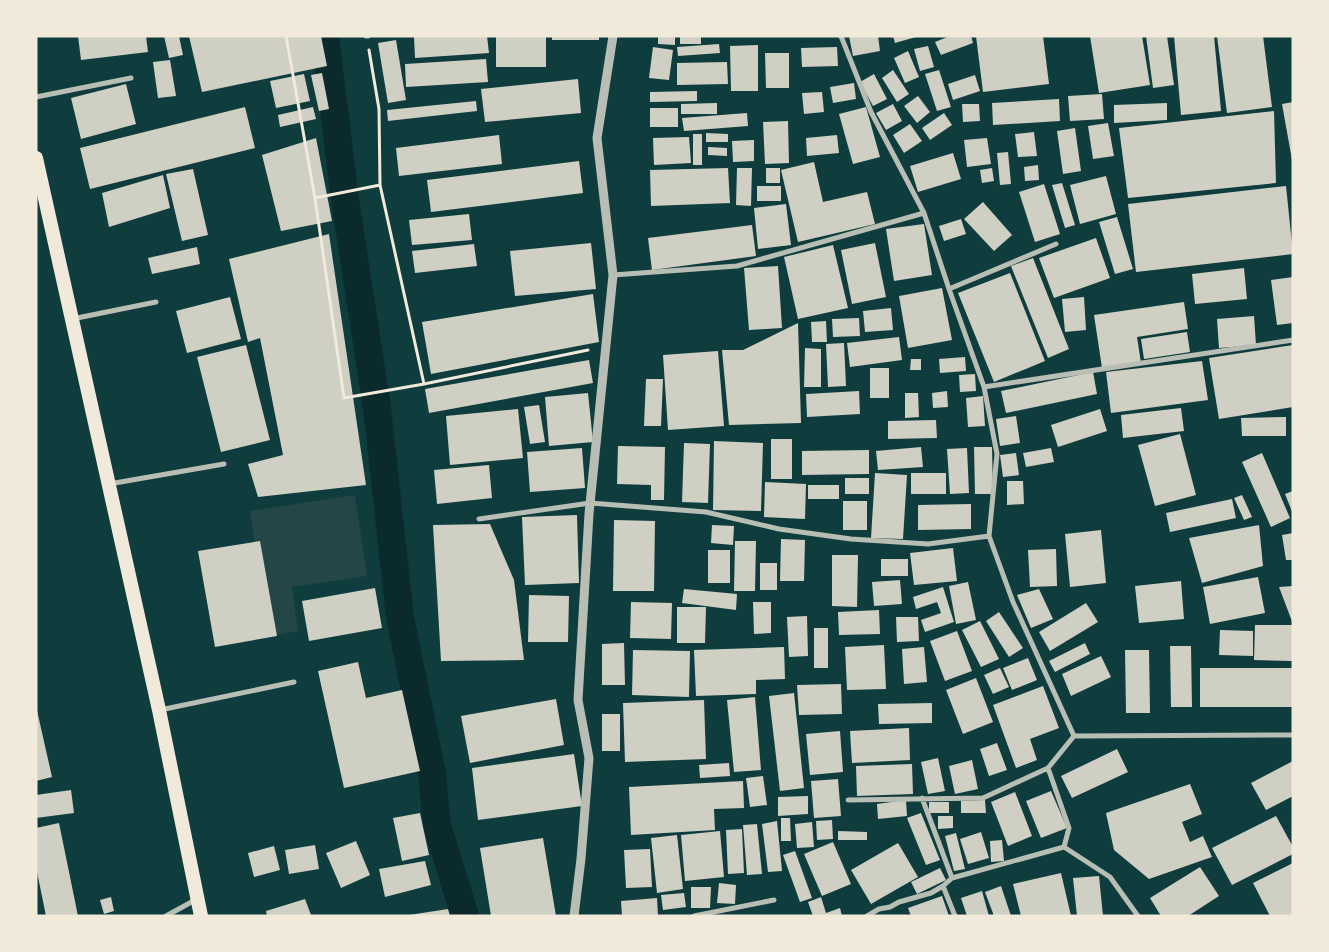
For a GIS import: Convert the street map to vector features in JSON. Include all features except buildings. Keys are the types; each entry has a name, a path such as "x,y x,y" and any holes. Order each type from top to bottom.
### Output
{"highway":[{"path":"36,158 159,710 201,916"}],"street":[{"path":"574,916 581,859 589,758 578,700 588,524 613,275 597,138 613,36"},
{"path":"841,36 871,112 924,213 984,387 997,454 989,536 1013,602 1074,736"},
{"path":"36,97 131,78"},
{"path":"613,275 737,266 924,213"},
{"path":"949,289 1056,244"},
{"path":"72,320 156,302"},
{"path":"984,387 1293,340"},
{"path":"108,484 224,464"},
{"path":"479,519 590,503 706,512 779,529 851,539 928,544 989,536"},
{"path":"159,710 294,682"},
{"path":"1074,736 1293,735"},
{"path":"848,800 983,798 1048,768 1074,736"},
{"path":"1048,768 1069,828 1064,848"},
{"path":"922,798 952,878"},
{"path":"867,916 879,909 890,907 899,902 931,892 943,886 952,878 1064,848 1110,877 1138,916"},
{"path":"943,886 955,916"},
{"path":"166,916 197,899"},
{"path":"694,916 774,900"}],"path":[{"path":"286,36 315,198 344,398 424,384 605,346"},
{"path":"367,36 379,109 380,185 424,384"},
{"path":"315,198 380,185"}],"shaded area":[{"path":"355,495 367,576 292,587 298,631 268,636 250,511"}],"waterway":[{"path":"325,36 345,200 377,408 400,617 432,774 437,825 465,916"}]}
